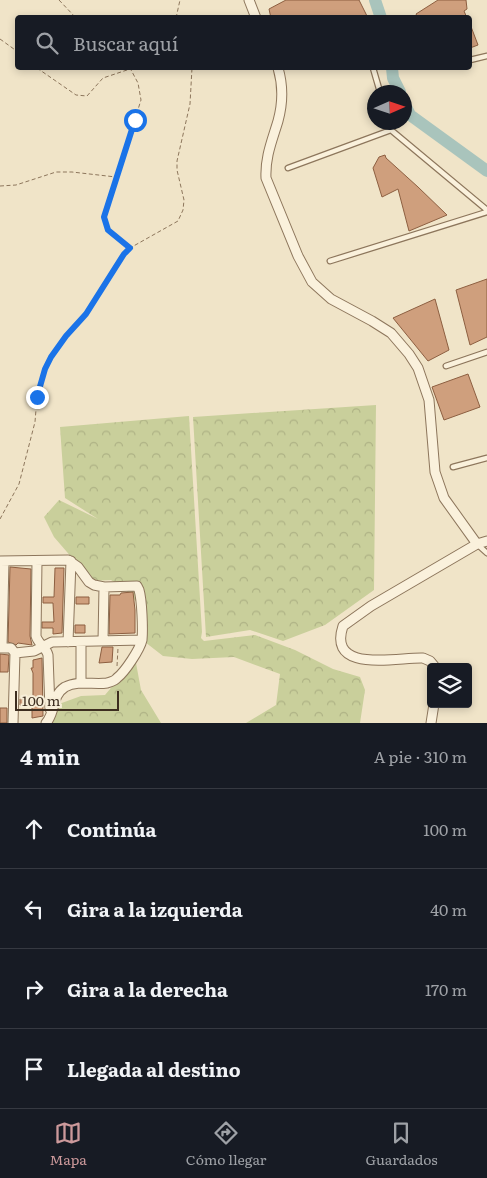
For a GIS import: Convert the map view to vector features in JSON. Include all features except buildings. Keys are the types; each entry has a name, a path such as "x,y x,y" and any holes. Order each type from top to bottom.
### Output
{"street":[{"path":"249,0 255,15"},
{"path":"279,70 282,82 282,101 270,144 266,178 298,256 312,282 331,299 391,333 418,368 429,400 435,472 444,498 477,544"},
{"path":"432,663 423,658 364,660 354,658 345,652 340,641 342,626 371,606 477,544 487,541"},
{"path":"13,723 2,561 71,561 89,582 94,585 104,587 136,586 141,595 142,640 131,661 117,680 106,683 67,686 59,692 54,700 52,714 46,723"},
{"path":"37,561 36,636 38,641 47,650 48,699 52,714"},
{"path":"68,642 71,561"},
{"path":"102,641 104,587"},
{"path":"7,649 34,650 52,642 142,640"},
{"path":"81,642 81,684"},
{"path":"432,723 434,708"}],"lane":[{"path":"472,60 487,56"},
{"path":"373,70 378,85"},
{"path":"288,168 391,130 487,211"},
{"path":"330,261 487,211"},
{"path":"446,366 487,352"},
{"path":"453,468 487,458"},
{"path":"477,544 487,553"}],"path":[{"path":"59,0 73,15"},
{"path":"177,15 180,0"},
{"path":"0,39 15,50"},
{"path":"40,70 76,96 87,96 103,78 125,70"},
{"path":"130,248 108,230 104,217 141,100 138,83 132,70"},
{"path":"0,519 19,484 35,422 37,397 45,369 59,346 86,314 124,254 130,248 178,221 184,210 183,192 177,170 177,160 190,104 192,70"},
{"path":"0,186 16,185 56,172 117,177"},
{"path":"117,680 119,642"}],"green space":[{"path":"376,405 374,590 325,625 283,641 250,630 206,637 193,417"},
{"path":"189,416 201,638 204,641 255,635 295,650 333,669 360,677 365,690 360,723 246,723 276,705 280,674 234,657 192,659 163,656 145,642 140,606 126,590 111,580 92,581 54,537 44,517 59,500 98,519 65,498 60,427"},
{"path":"136,663 141,690 161,723 52,723 59,704 81,696 105,695 131,664"}],"waterway":[{"path":"375,0 380,15"},
{"path":"392,70 396,85"},
{"path":"412,116 487,171"}],"route":[{"path":"37,397 45,369 51,357 66,336 86,314 124,254 130,248 108,230 104,217 135,120"}]}
